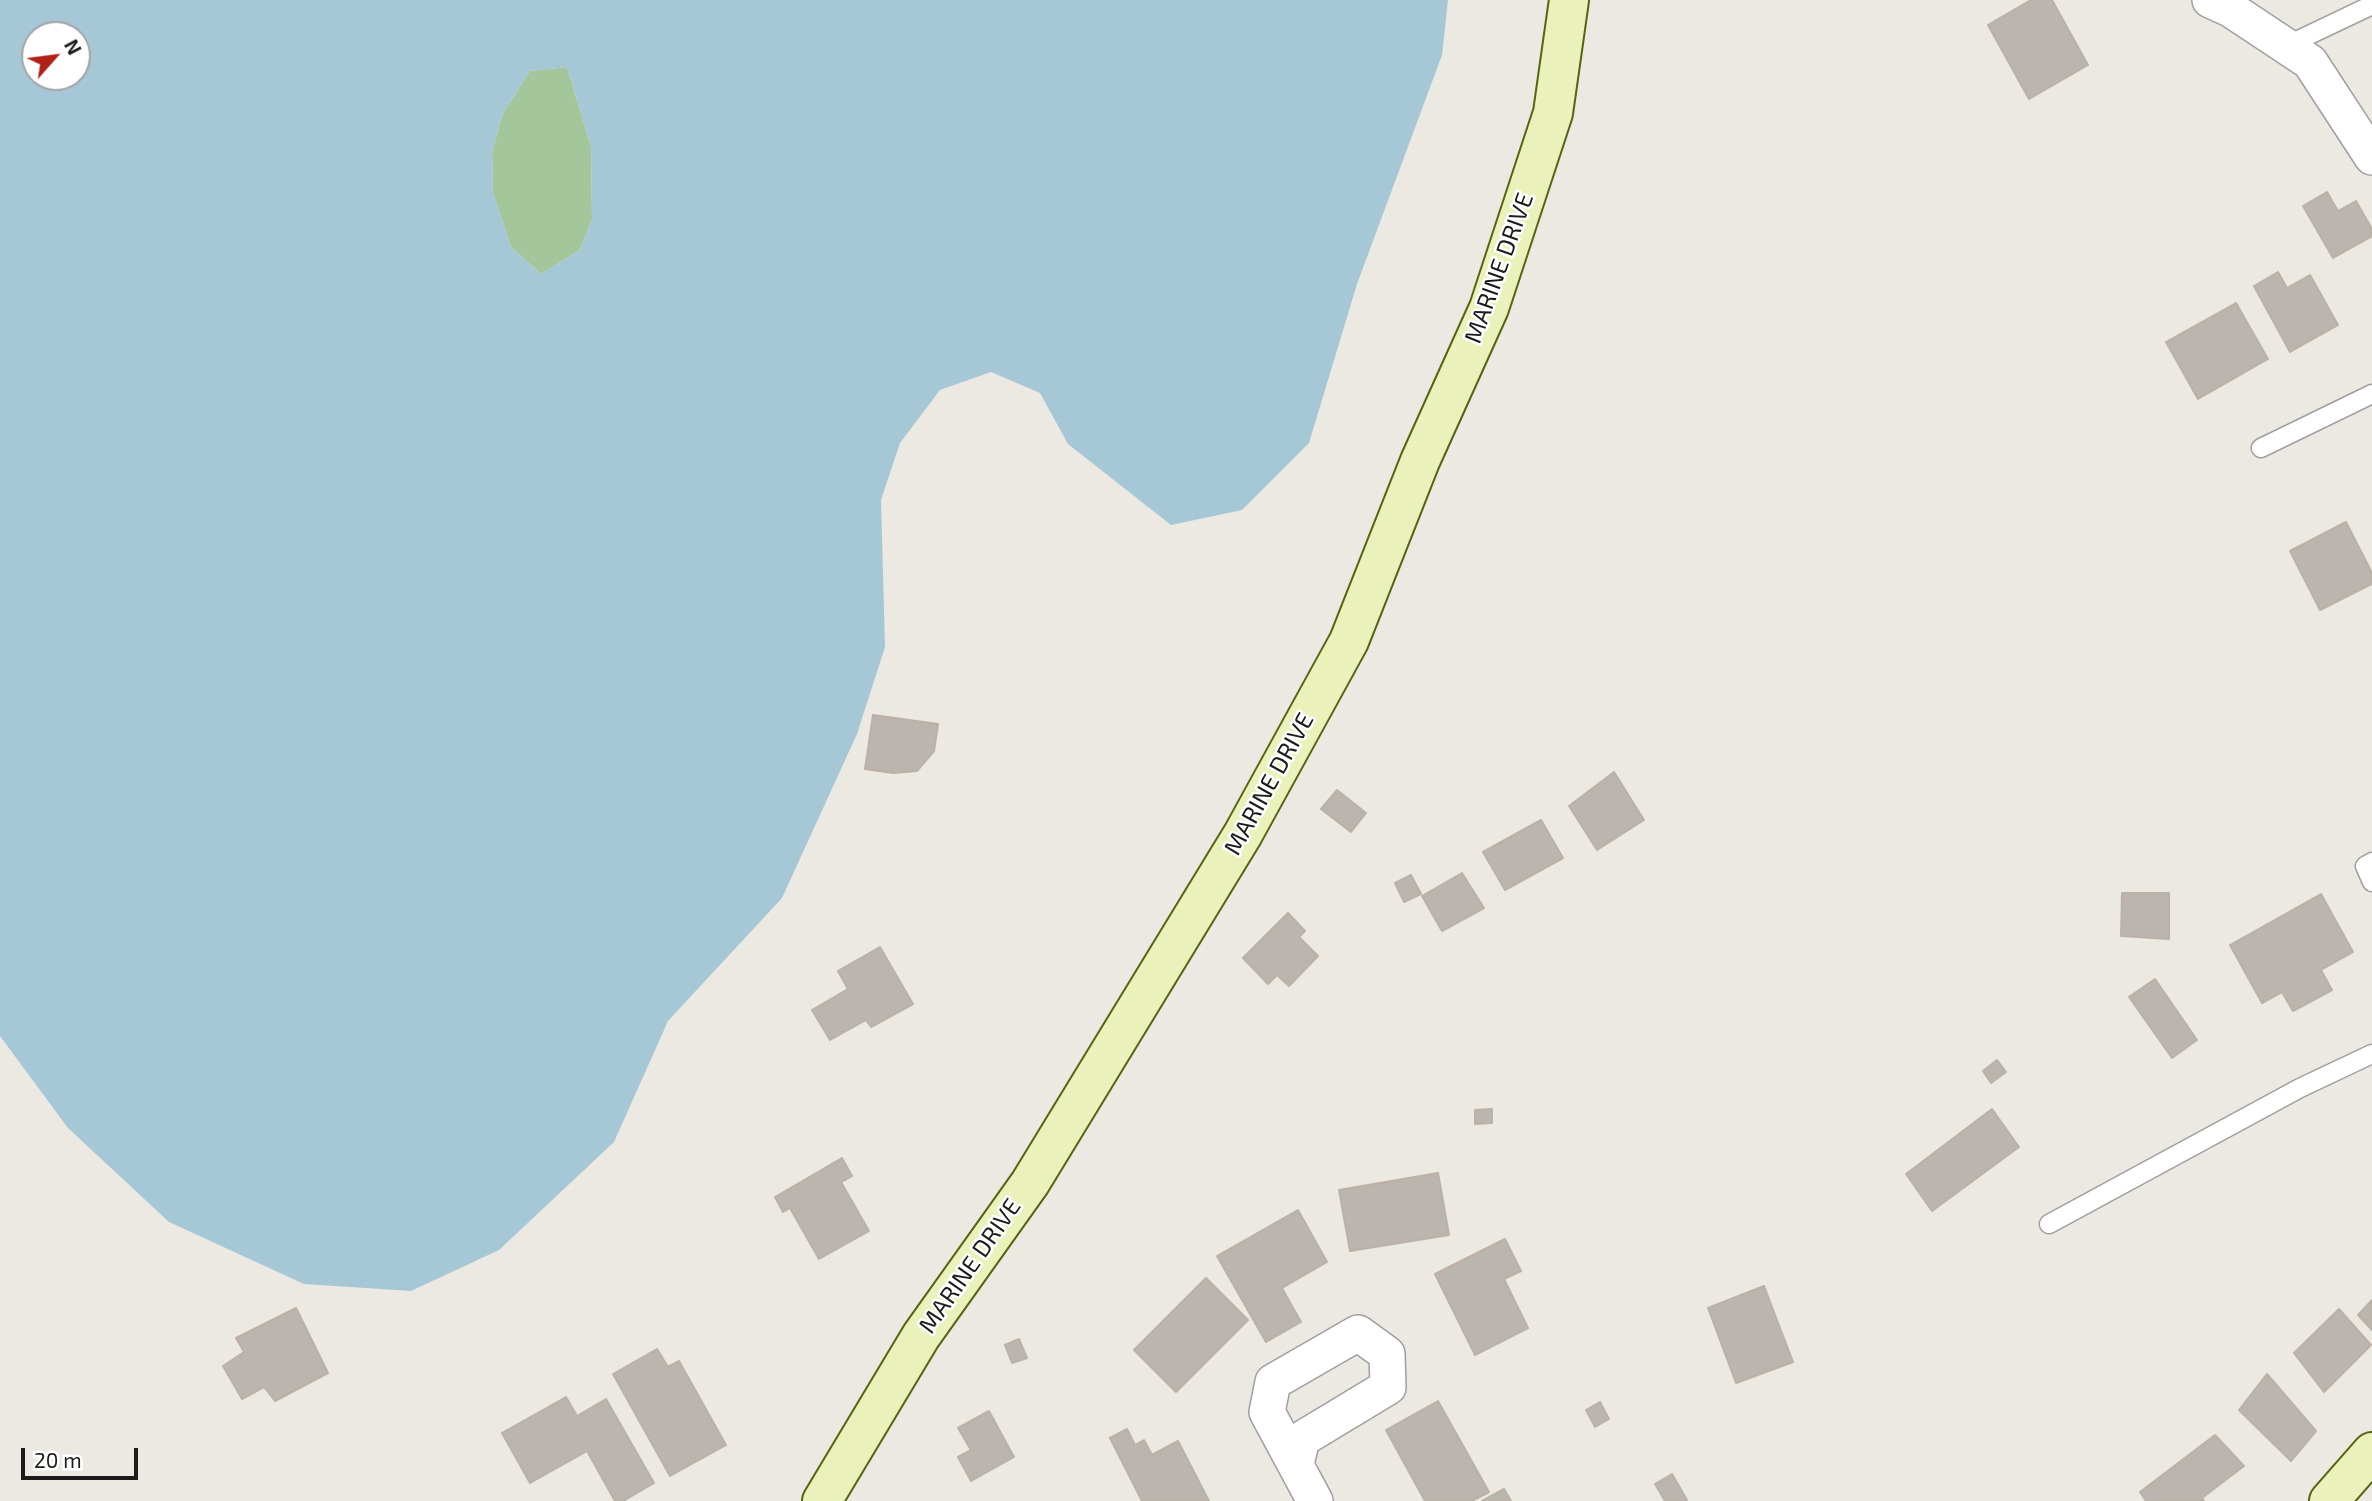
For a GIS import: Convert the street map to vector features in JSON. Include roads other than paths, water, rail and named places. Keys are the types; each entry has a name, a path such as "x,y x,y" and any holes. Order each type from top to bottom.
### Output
{"street":[{"name":"MARINE DRIVE","path":"822,1501 920,1336 1037,1171 1243,834 1349,641 1420,461 1489,308 1553,113 1569,0"},
{"path":"2210,0 2230,9 2310,62 2372,157"},
{"path":"2329,1501 2372,1452"},
{"path":"1296,1464 1315,1501"}],"lane":[{"path":"2286,46 2372,5"},
{"path":"2261,448 2372,394"},
{"path":"2372,862 2365,866 2372,882"},
{"path":"2049,1224 2300,1088 2372,1054"}],"water":[{"path":"0,0 1448,0 1442,55 1357,284 1309,443 1242,510 1171,525 1068,444 1040,393 991,372 940,390 900,443 881,500 885,647 857,734 782,898 668,1021 614,1142 499,1250 411,1291 304,1284 169,1222 68,1128 0,1036","holes":["567,67 591,146 592,219 580,250 541,274 511,247 493,193 492,152 503,113 530,71"]}]}
